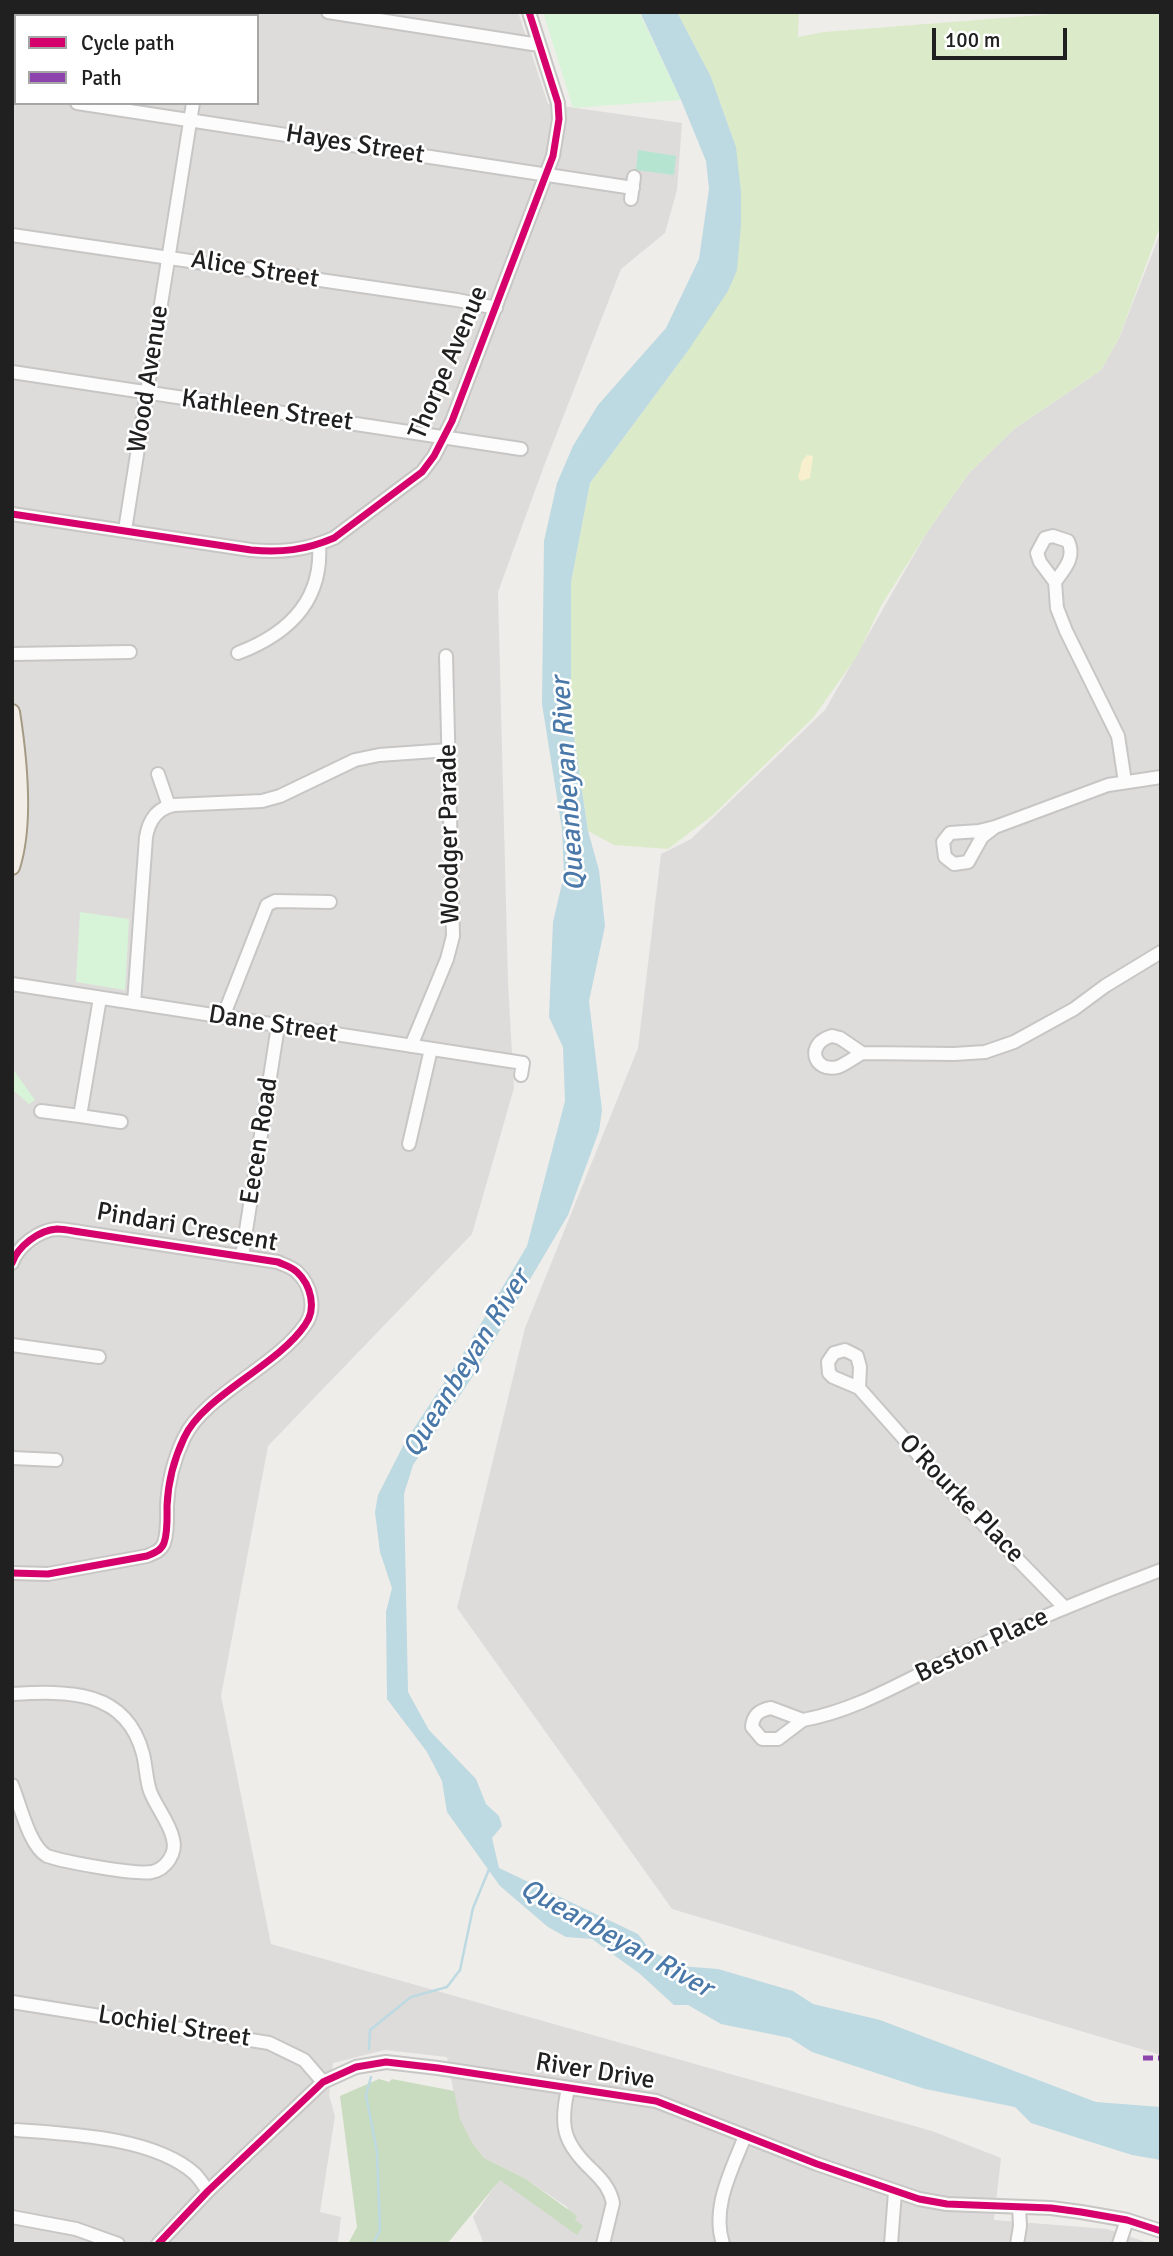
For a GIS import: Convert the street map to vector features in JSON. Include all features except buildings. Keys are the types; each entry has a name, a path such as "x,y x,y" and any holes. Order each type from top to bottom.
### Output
{"main road":[{"path":"12,712 20,821 18,847 12,867"}],"street":[{"path":"328,12 539,45"},
{"name":"Thorpe Avenue","path":"12,514 269,552 287,552 319,544 347,530 422,472 444,437 548,174 559,119 558,103 529,12"},
{"name":"Hayes Street","path":"90,105 633,188"},
{"name":"Wood Avenue","path":"125,530 193,105"},
{"name":"Alice Street","path":"12,235 496,308"},
{"name":"Kathleen Street","path":"12,372 521,448"},
{"path":"238,653 262,644 279,633 293,619 313,590 318,576 319,544"},
{"path":"1055,582 1057,608 1066,631 1118,736 1125,782"},
{"path":"12,654 130,652"},
{"name":"Woodger Parade","path":"411,1046 447,959 453,936 446,656"},
{"path":"134,1003 146,837 152,819 161,810 169,806 262,801 280,796 355,760 379,755 449,750"},
{"path":"158,774 169,806"},
{"path":"995,827 982,837 968,862 954,864 945,857 942,846 946,837 956,831 979,831 995,827 1067,798 1125,782 1161,777"},
{"path":"963,832 972,838 975,853"},
{"path":"223,1017 262,913 269,903 330,902"},
{"path":"862,1053 985,1052 1014,1042 1074,1009 1105,986 1161,952"},
{"name":"Dane Street","path":"12,984 523,1063 521,1075"},
{"path":"80,1116 100,998"},
{"name":"Eecen Road","path":"242,1256 278,1026"},
{"path":"409,1144 431,1049"},
{"path":"41,1111 121,1122"},
{"name":"Pindari Crescent","path":"12,1263 19,1249 28,1241 55,1229 242,1256 278,1262 296,1271 309,1291 313,1307 306,1325 259,1368 207,1409 185,1435 171,1473 164,1543 158,1551 148,1556 58,1573 12,1572"},
{"path":"12,1345 99,1357"},
{"name":"O'Rourke Place","path":"859,1388 946,1486 1065,1608"},
{"path":"12,1458 56,1460"},
{"name":"Beston Place","path":"803,1720 830,1715 861,1703 964,1652 1161,1570"},
{"path":"12,1694 69,1695 101,1700 129,1720 144,1755 150,1792 173,1839 174,1848 160,1869 143,1873 47,1856 40,1852 32,1838 12,1785"},
{"name":"Lochiel Street","path":"12,2002 269,2043 304,2060 323,2082"},
{"name":"River Drive","path":"158,2244 208,2191 323,2082 356,2067 393,2063 656,2101 895,2192 947,2204 1051,2208 1127,2220 1161,2231"},
{"path":"568,2089 562,2113 566,2137 573,2150 604,2181 611,2197 603,2244"},
{"path":"17,2130 99,2137 153,2151 177,2162 195,2175 208,2191"},
{"path":"723,2244 719,2230 721,2203 745,2136"},
{"path":"891,2244 895,2192"},
{"path":"1017,2244 1020,2227 1018,2207"},
{"path":"12,2217 76,2229 118,2244"},
{"path":"1119,2244 1127,2220"}],"shaded area":[{"path":"12,12 518,12 548,104 682,123 677,190 665,233 621,269 498,592 508,982 514,1088 472,1234 268,1446 221,1696 271,1944 932,2131 1001,2158 994,2220 1107,2229 1152,2244 484,2244 473,2217 500,2179 558,2220 574,2220 567,2207 526,2179 484,2158 459,2119 447,2057 385,2050 333,2063 329,2095 335,2116 320,2212 341,2217 338,2242 12,2244"},
{"path":"1161,231 1161,2055 672,1909 457,1608 525,1328 638,1048 661,854 691,839 825,710 926,534 969,473 1014,429 1101,370 1119,338"}],"green space":[{"path":"543,12 639,12 681,100 573,108"},
{"path":"677,12 799,12 798,37 824,32 1078,12 1161,12 1161,224 1119,338 1101,370 1014,429 969,473 926,534 881,606 857,656 813,718 713,815 668,849 614,845 588,831 571,716 571,582 590,483 687,352 736,147 711,77"},
{"path":"638,150 676,156 674,175 636,170"},
{"path":"80,912 129,919 125,990 76,982"},
{"path":"12,1068 35,1100 29,1104 12,1089"},
{"path":"379,2079 454,2091 460,2119 471,2141 484,2158 526,2179 577,2216 575,2220 583,2226 577,2235 500,2180 447,2244 348,2244 357,2227 340,2096"}],"sand":[{"path":"807,455 813,456 810,478 801,481 798,478 802,461"}],"water":[{"name":"Queanbeyan River","path":"640,12 677,12 711,77 736,147 741,192 737,270 728,291 687,352 590,483 571,582 571,716 588,831 599,870 605,926 589,1001 602,1110 599,1131 568,1215 473,1376 413,1465 404,1494 408,1692 429,1730 476,1779 486,1804 499,1816 502,1826 492,1838 499,1868 638,1934 650,1950 680,1966 718,1969 793,1991 813,2004 880,2020 1096,2102 1161,2107 1161,2160 1132,2155 1031,2123 1015,2107 925,2089 812,2052 790,2038 721,2024 688,2005 674,2005 640,1974 592,1939 566,1937 548,1927 500,1886 447,1812 442,1781 427,1752 387,1699 386,1612 392,1588 380,1552 375,1512 378,1495 405,1442 461,1357 527,1246 565,1101 563,1047 549,1017 553,922 564,875 562,829 542,704 544,541 557,483 573,446 598,405 666,328 699,259 709,189 706,161"}],"waterway":[{"path":"369,2049 370,2030 411,1997 447,1987 460,1970 473,1908 490,1867"},
{"path":"371,2077 366,2095 377,2152 380,2230 373,2244"}],"marked path":[{"path":"1143,2058 1161,2058"}],"cycle path":[{"path":"12,514 251,550 283,551 334,538 422,472 434,456 452,421 553,156 559,119 558,103 529,12"},
{"path":"12,1263 24,1245 36,1236 50,1230 66,1230 278,1262 302,1277 311,1297 309,1319 293,1340 207,1408 184,1438 170,1479 166,1534 159,1550 147,1556 48,1574 12,1573"},
{"path":"158,2244 208,2191 323,2082 356,2067 386,2062 656,2101 817,2164 919,2199 947,2204 1051,2208 1127,2220 1161,2231"}]}
